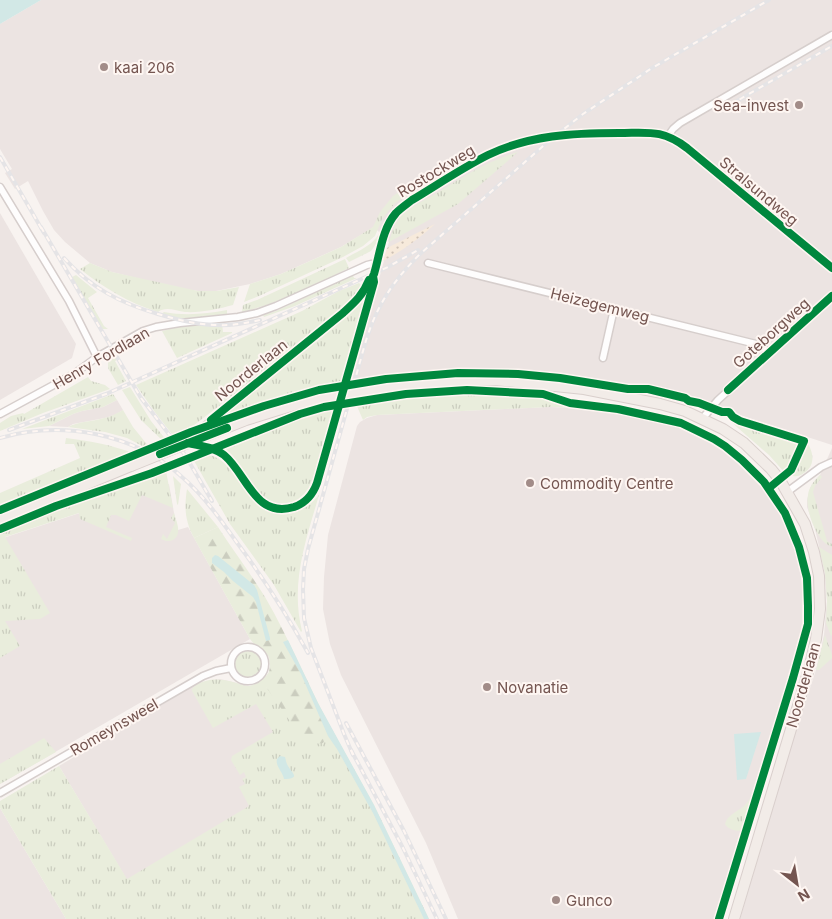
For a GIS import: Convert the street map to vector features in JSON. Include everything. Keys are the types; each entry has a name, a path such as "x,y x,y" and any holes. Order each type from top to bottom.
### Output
{"main road":[{"name":"Noorderlaan","path":"0,520 246,420 327,397 398,386 450,381 495,380 584,389 683,410 723,429 752,450 771,469 780,480 805,524 819,576 820,608 816,639 809,669 734,919"}],"street":[{"path":"668,136 680,123 832,35"},
{"name":"Rostockweg","path":"188,443 221,452 227,457 261,502 280,509 299,505 308,499 318,483 374,282 373,276 376,265 387,228 397,212 424,193 488,155 533,140 583,133 658,133 668,136"},
{"name":"Stralsundweg","path":"668,136 687,148 832,268"},
{"path":"0,187 69,301 98,357"},
{"name":"Heizegemweg","path":"428,263 756,344 769,353"},
{"name":"Henry Fordlaan","path":"0,414 74,374 98,357 143,331 180,323 238,317 256,313 276,306 367,265 376,265"},
{"name":"Noorderlaan","path":"188,443 206,424 343,313 359,298 373,276"},
{"name":"Goteborgweg","path":"702,419 718,400 832,296"},
{"path":"603,358 614,309"},
{"path":"786,492 821,466 832,462"},
{"path":"244,647 256,648 266,662 263,674 254,681 242,681 233,674 231,668 232,658 235,653 244,647"},
{"name":"Romeynsweel","path":"0,793 203,676 216,670 231,668"}],"shaded area":[{"path":"0,0 41,0 0,24"},
{"path":"41,0 832,0 832,445 703,403 698,405 585,380 512,372 445,372 351,383 389,242 374,227 341,247 281,274 250,284 216,291 177,288 112,272 90,263 54,230 28,181 15,189 5,173 12,169 0,149 0,24"},
{"path":"0,213 76,344 72,358 0,400"},
{"path":"117,400 123,410 115,415 73,424 68,427 49,426 73,414 103,407"},
{"path":"550,407 579,408 639,417 676,426 708,441 732,456 758,481 779,511 792,539 799,562 803,591 800,640 715,919 458,919 426,843 341,675 330,644 323,609 328,535 357,426 360,422 377,415"},
{"path":"832,448 832,919 740,919 816,670 824,635 827,601 825,573 815,529 807,507 807,500 812,484 820,475"},
{"path":"169,484 178,530 188,527 250,639 0,784 0,539"},
{"path":"215,555 254,585 270,640 266,641 253,597 212,563 212,558"},
{"path":"288,640 318,703 374,805 429,919 424,919 373,813 328,736 301,674 283,642"},
{"path":"220,679 249,686 301,776 127,880 59,766 195,685"},
{"path":"761,732 746,779 737,780 734,734"},
{"path":"280,756 285,757 287,765 294,775 293,778 284,779 277,764 277,759"},
{"path":"0,808 66,919 0,919"}],"green space":[{"path":"518,152 458,204 389,242 398,220 411,208 484,165"},
{"path":"443,163 444,166 420,187 395,203 382,219 375,236 363,246 244,302 250,284 281,274 341,247 373,227 380,212 393,196"},
{"path":"417,191 394,209 371,251 349,262 346,258 373,241 379,234 388,215 395,207"},
{"path":"345,259 349,268 283,299 242,312 243,305"},
{"path":"90,263 112,272 198,291 217,291 239,287 233,305 197,312 168,309 158,312 117,294 80,269"},
{"path":"76,275 97,292 88,298 104,326 108,329 102,329 72,277"},
{"path":"353,275 354,278 357,278 295,306 264,317 263,315 276,311"},
{"path":"359,283 361,285 356,293 334,314 219,406 175,438 136,385 302,311 339,291"},
{"path":"362,299 365,300 342,385 278,400 215,421 350,311"},
{"path":"227,310 227,314 179,319 161,314 164,312 196,314"},
{"path":"222,323 223,332 232,333 177,358 162,331 178,327"},
{"path":"115,356 117,360 115,361 126,381 118,385 108,368 108,361"},
{"path":"88,377 91,381 105,385 110,389 0,431 0,423 11,416 24,414"},
{"path":"130,387 151,421 167,441 164,442 141,420 122,390"},
{"path":"466,393 542,395 556,401 578,406 636,414 692,430 707,437 734,455 764,485 778,505 798,550 805,598 803,624 799,649 744,830 733,830 725,824 730,816 745,804 754,792 799,642 802,625 803,595 800,566 792,538 780,512 763,488 744,467 720,449 678,427 643,417 624,413 550,407 377,415 363,420 356,404 404,396"},
{"path":"113,394 117,400 103,407 73,414 49,426 22,429"},
{"path":"548,394 642,410 685,420 716,434 745,455 743,457 711,436 680,422 646,413 570,401"},
{"path":"335,407 315,481 307,495 294,502 273,503 260,496 224,446 310,413"},
{"path":"123,410 133,427 150,448 148,449 127,438 105,432 68,427 109,417"},
{"path":"727,415 739,423 801,442 795,459 786,474 769,455 730,421"},
{"path":"66,438 101,444 135,454 0,509 0,493 80,458 74,444 65,444"},
{"path":"804,444 808,444 812,463 808,470 800,475 789,475 797,464"},
{"path":"204,455 215,457 224,463 248,493 267,511 291,514 306,507 319,495 301,562 298,596 301,632 274,585 230,524 193,459"},
{"path":"166,471 173,508 142,495 129,521 116,515 111,515 106,527 132,538 131,541 80,519 79,513 5,537 50,613 40,619 5,621 20,646 0,658 0,531 90,496"},
{"path":"820,475 822,477 813,492 827,541 832,544 832,547 825,543 818,534 812,521 807,501 809,489"},
{"path":"173,476 181,484 178,505 177,504"},
{"path":"187,489 218,527 194,538 186,514"},
{"path":"174,513 178,534 172,541 162,540 163,534 167,539 175,523 171,518"},
{"path":"218,527 265,597 329,724 323,743 313,744 304,741 266,687 266,676 270,666 269,657 250,639 194,538"},
{"path":"819,547 832,555 831,636 826,623 825,573"},
{"path":"825,635 832,658 819,670 816,670"},
{"path":"248,651 258,655 262,665 258,675 248,679 238,675 234,665 238,655"},
{"path":"266,676 266,687 329,724 374,805 429,919 66,919 0,808 0,801 59,766 127,879 249,806 239,787 245,784 242,779 246,777 244,772 240,775 231,760 232,756 273,732 256,704 213,728 192,689 200,683 217,680 248,686"},
{"path":"44,738 56,752 0,784 0,764"},
{"path":"733,860 738,866 739,871 724,919 715,919"}],"sand":[{"path":"435,224 423,235 383,261 387,248"}],"railway":[{"path":"353,755 311,648 304,618 304,569 367,336 384,298 400,276 420,254 550,140 583,114 652,68 769,0"},
{"path":"730,105 832,46"},
{"path":"0,157 44,233"},
{"path":"41,227 141,398 185,455 212,501"},
{"path":"9,430 106,394 388,267 418,250"},
{"path":"64,258 74,269 96,286 144,310 203,324 228,325 260,320"},
{"path":"0,438 48,430 96,434 142,450 163,462 190,484 219,517 266,584 308,653"},
{"path":"346,723 404,831 446,919"},
{"path":"351,750 403,848 437,919"}],"cycle path":[{"path":"188,443 211,448 224,455 232,463 253,493 270,507 281,509 294,507 305,501 317,483 374,282 373,276 382,242 391,219 412,200 459,171 488,155 520,143 552,136 585,134 654,133 670,138 687,148 832,268"},
{"path":"211,420 343,313 355,302 369,280"},
{"path":"728,390 832,296"},
{"path":"0,510 191,432 264,406 319,390 386,379 458,373 518,374 560,378 628,389 648,389 685,398 722,412 729,412 740,421 804,441 791,470 769,488"},
{"path":"0,529 56,506 152,473 300,414 324,407 406,394 467,390 543,394 570,403 618,409 681,423 714,439 742,460 764,482 785,513 799,547 807,578 808,606 808,624 793,678 719,919"},
{"path":"160,454 227,428"}],"place":[{"name":"kaai 206","path":"104,67"},
{"name":"Sea-invest","path":"799,105"},
{"name":"Commodity Centre","path":"530,483"},
{"name":"Novanatie","path":"487,687"},
{"name":"Gunco","path":"556,900"}]}
